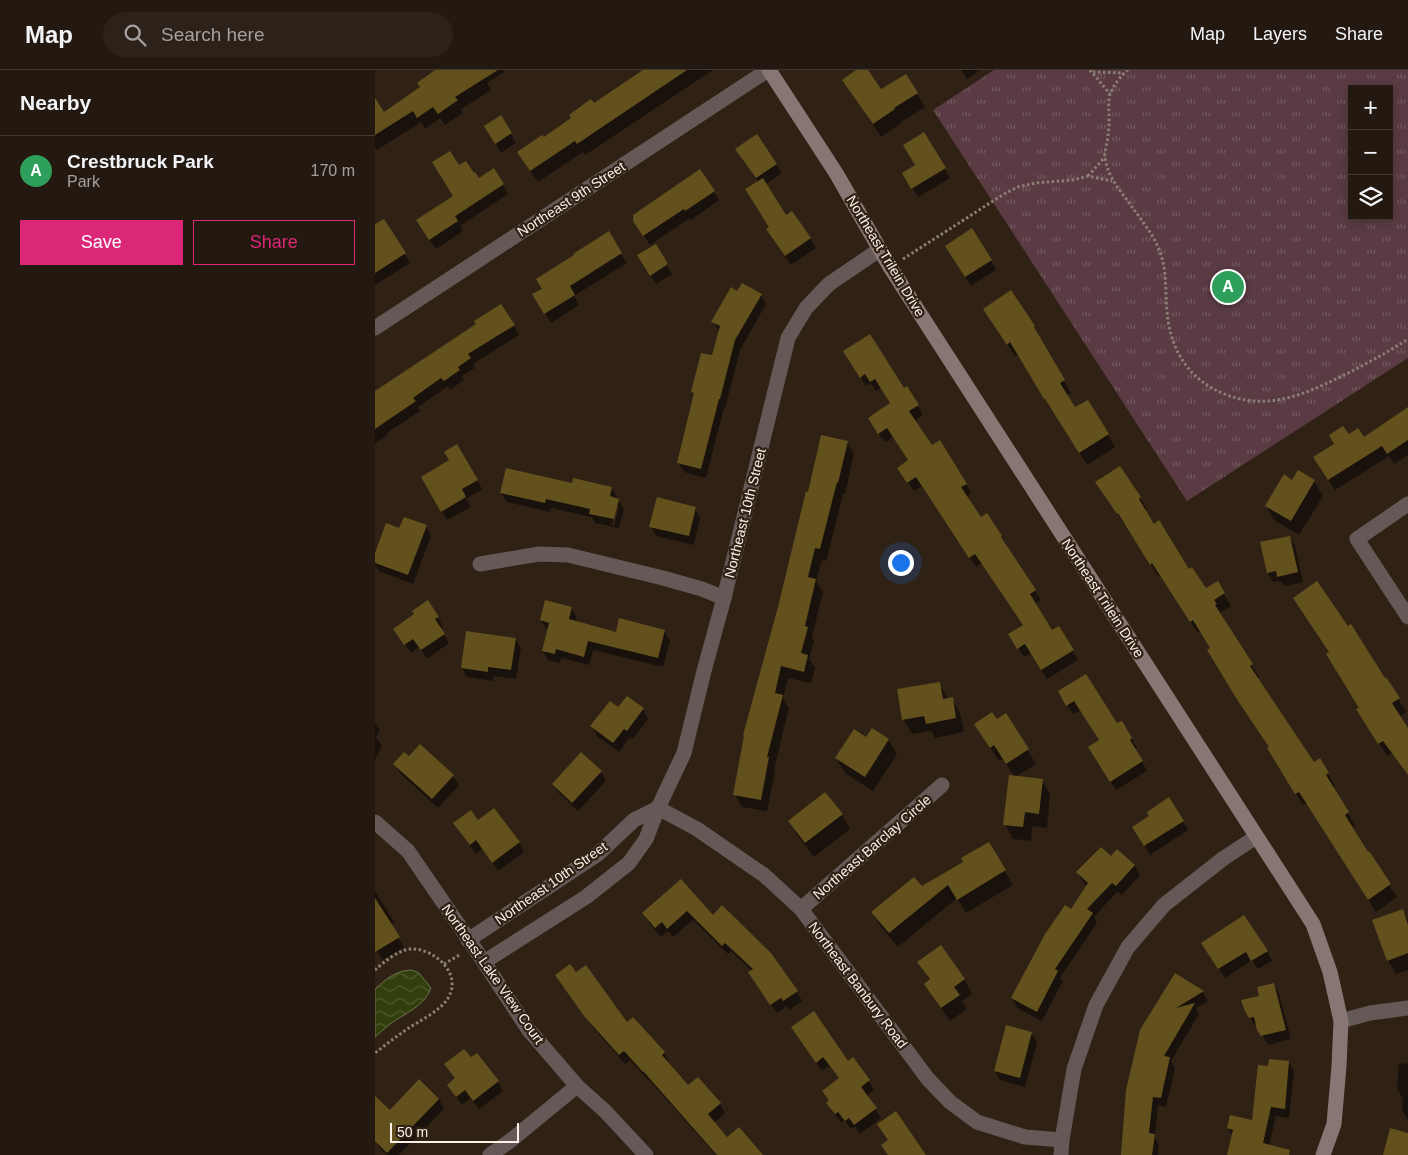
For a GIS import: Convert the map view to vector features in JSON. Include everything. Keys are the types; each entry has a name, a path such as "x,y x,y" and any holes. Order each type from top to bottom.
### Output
{"street":[{"name":"Northeast Trilein Drive","path":"768,70 836,173 879,250 1313,924 1330,972 1341,1021 1334,1124 1323,1155"},
{"name":"Northeast 9th Street","path":"375,328 768,70"},
{"name":"Northeast 10th Street","path":"484,962 586,897 629,862 646,840 658,808 684,753 788,338 806,308 829,284 879,250"},
{"path":"1408,504 1357,539 1408,617"},
{"path":"480,564 539,554 568,555 663,578 702,589 724,598"},
{"name":"Northeast Barclay Circle","path":"801,909 942,785"},
{"name":"Northeast 10th Street","path":"468,940 598,854 634,820 658,808"},
{"name":"Northeast Banbury Road","path":"658,808 697,830 764,875 801,909 928,1079 950,1102 977,1122 1062,1147"},
{"name":"Northeast Lake View Court","path":"381,827 408,851 528,1029 577,1086 605,1111 647,1155"},
{"path":"1062,1147 1074,1069 1096,1005 1128,947 1164,905 1225,858 1256,837"},
{"path":"1341,1021 1370,1013 1408,1008"},
{"path":"490,1155 577,1086"}],"path":[{"path":"1128,70 1123,74 1110,94 1105,157 1112,182 1155,240 1165,274 1169,330 1178,354 1189,371 1206,385 1227,395 1250,400 1273,401 1298,396 1325,385 1408,339"},
{"path":"1091,71 1123,74"},
{"path":"1091,71 1110,94"},
{"path":"1088,176 1105,157"},
{"path":"890,267 1018,187 1035,183 1073,180 1088,176 1112,182"},
{"path":"375,970 392,957 412,949 431,955 444,964 450,971 452,980 449,998 439,1008 375,1053"}],"green space":[{"path":"994,70 1408,70 1408,358 1187,501 933,110"}],"water":[{"path":"412,970 419,973 431,988 428,994 414,1009 390,1024 375,1037 375,989 388,978"}],"building":[{"path":"435,70 498,70 455,97 458,100 438,114 433,107 417,118 413,111 375,135 375,98 384,112 420,87 417,83"},
{"path":"643,70 687,70 577,144 575,141 530,171 517,152 542,135 544,137 571,118 569,115 591,99 594,103"},
{"path":"856,70 868,70 881,89 906,74 918,93 873,124 842,80"},
{"path":"501,115 512,133 495,144 484,126"},
{"path":"924,132 946,168 911,189 902,173 915,165 903,145"},
{"path":"757,134 777,164 756,178 735,149"},
{"path":"450,151 459,165 466,161 479,178 494,168 504,184 455,216 458,221 429,240 416,220 453,196 432,162"},
{"path":"700,169 715,191 643,236 633,221 633,215"},
{"path":"763,178 786,215 792,211 811,238 785,256 766,229 769,227 745,189"},
{"path":"384,219 406,253 375,273 375,224"},
{"path":"972,228 992,260 965,277 945,246"},
{"path":"609,231 622,253 570,286 575,295 544,314 532,294 542,289 536,279"},
{"path":"656,244 668,264 650,276 637,255"},
{"path":"742,283 762,294 735,340 701,469 677,463 694,393 691,392 701,353 712,355 720,326 711,322 731,287 737,291"},
{"path":"1011,290 1035,326 1065,380 1060,383 1075,407 1088,400 1109,434 1079,453 1010,342 1007,345 983,309"},
{"path":"501,304 515,325 468,354 471,358 458,367 460,370 444,381 441,378 413,398 416,401 375,429 375,391 476,324 474,321"},
{"path":"870,334 904,388 907,386 919,405 909,411 932,445 940,440 967,484 961,487 981,517 987,513 1036,590 1030,594 1052,630 1059,626 1074,650 1041,670 1025,644 1017,649 1008,634 1023,625 975,554 969,558 916,477 907,483 897,468 908,460 887,428 878,434 868,418 890,403 875,379 870,382 865,374 860,378 843,351"},
{"path":"1408,407 1408,440 1387,454 1382,446 1328,480 1313,457 1334,444 1329,435 1343,426 1349,434 1358,428 1364,437"},
{"path":"821,435 848,441 820,549 815,548 808,577 816,579 805,626 808,627 801,653 808,655 804,672 781,666 775,693 783,695 767,757 769,757 761,800 733,795 743,735 778,607 806,491 808,492"},
{"path":"457,444 478,480 462,489 466,497 441,512 421,477 449,460 444,452"},
{"path":"1120,466 1141,497 1139,499 1154,524 1159,520 1189,569 1192,567 1206,588 1218,581 1225,593 1214,600 1217,604 1215,605 1253,664 1250,666 1314,762 1320,758 1329,773 1326,775 1349,812 1345,815 1391,884 1368,900 1299,792 1295,794 1267,748 1269,747 1207,650 1210,648 1193,620 1190,622 1152,563 1150,565 1118,513 1095,482"},
{"path":"506,468 572,483 573,478 612,487 610,496 619,499 614,519 589,514 590,509 546,499 545,503 500,493"},
{"path":"1298,470 1315,480 1291,521 1265,506 1284,474 1292,480"},
{"path":"657,497 696,507 689,536 649,527"},
{"path":"404,517 427,525 408,575 375,563 375,553 386,523 399,528"},
{"path":"1290,536 1298,572 1277,577 1276,571 1267,573 1260,542"},
{"path":"1317,581 1348,626 1351,624 1400,698 1392,703 1408,728 1408,775 1383,741 1378,744 1356,709 1359,708 1326,654 1329,652 1293,598"},
{"path":"428,600 439,617 435,619 445,634 421,650 413,639 404,645 393,629 414,614 412,611"},
{"path":"545,600 572,607 569,619 616,632 619,618 665,630 658,658 588,641 584,657 556,649 555,654 542,651 549,623 540,620"},
{"path":"466,631 516,638 511,670 488,667 488,672 461,668"},
{"path":"1086,674 1117,723 1122,721 1132,738 1130,740 1143,761 1110,782 1088,747 1099,740 1074,701 1066,706 1058,691"},
{"path":"940,682 943,699 953,697 956,718 926,724 924,716 902,720 897,689"},
{"path":"627,696 644,708 627,731 624,729 613,743 590,726 610,701 618,707"},
{"path":"992,712 997,719 1006,713 1029,749 1006,764 994,745 990,748 974,724"},
{"path":"872,728 889,739 865,777 835,758 854,729 866,737"},
{"path":"420,744 454,775 432,799 393,764 404,752 409,756"},
{"path":"581,752 602,771 572,803 552,784"},
{"path":"1009,775 1043,779 1039,814 1025,812 1023,827 1003,825"},
{"path":"825,792 843,814 805,843 788,821"},
{"path":"1169,797 1184,821 1144,846 1132,827 1149,816 1147,812"},
{"path":"494,808 520,842 492,863 476,840 470,845 453,823 471,810 478,820"},
{"path":"989,842 1006,870 957,900 948,885 889,933 871,912 914,877 922,886 963,862 961,858"},
{"path":"1101,847 1111,856 1117,849 1135,865 1116,886 1112,883 1087,909 1093,913 1055,969 1058,971 1037,1012 1011,998 1045,934 1065,905 1071,909 1088,883 1076,872"},
{"path":"681,879 713,915 722,905 771,953 798,991 783,1001 781,998 770,1005 748,972 753,969 725,943 722,946 687,911 667,929 662,922 655,928 642,913"},
{"path":"375,898 400,937 375,952"},
{"path":"1403,909 1408,925 1408,953 1387,961 1372,920"},
{"path":"1244,915 1268,951 1251,961 1246,952 1218,969 1201,943"},
{"path":"941,945 965,979 954,987 960,995 941,1008 924,984 930,979 917,962"},
{"path":"570,964 576,972 586,965 627,1022 633,1017 665,1052 662,1055 688,1085 698,1077 721,1103 708,1114 727,1137 739,1127 763,1155 717,1155 624,1051 619,1055 584,1016 555,975"},
{"path":"1175,973 1204,991 1176,1008 1195,1003 1164,1056 1170,1057 1161,1098 1153,1097 1149,1133 1155,1134 1152,1155 1121,1155 1126,1090 1140,1030"},
{"path":"1274,983 1286,1030 1261,1036 1257,1030 1254,1017 1249,1018 1241,1000 1259,996 1257,987"},
{"path":"814,1011 848,1061 853,1057 870,1080 861,1087 877,1108 854,1125 849,1118 845,1121 838,1112 835,1114 826,1103 829,1100 822,1091 839,1078 823,1057 816,1063 791,1027"},
{"path":"1006,1025 1032,1032 1020,1078 994,1071"},
{"path":"464,1049 471,1057 477,1053 499,1081 473,1101 465,1090 456,1097 447,1085 455,1078 444,1064"},
{"path":"1269,1059 1289,1061 1285,1109 1271,1107 1263,1143 1290,1150 1289,1155 1227,1155 1233,1130 1227,1128 1230,1115 1252,1120 1258,1065 1268,1066"},
{"path":"419,1079 439,1099 387,1153 375,1141 375,1096 390,1110"},
{"path":"896,1111 926,1155 888,1155 881,1145 888,1140 877,1124"},
{"path":"1390,1128 1408,1133 1408,1155 1383,1155"}],"place":[{"name":"Crestbruck Park","path":"1228,287"}]}
